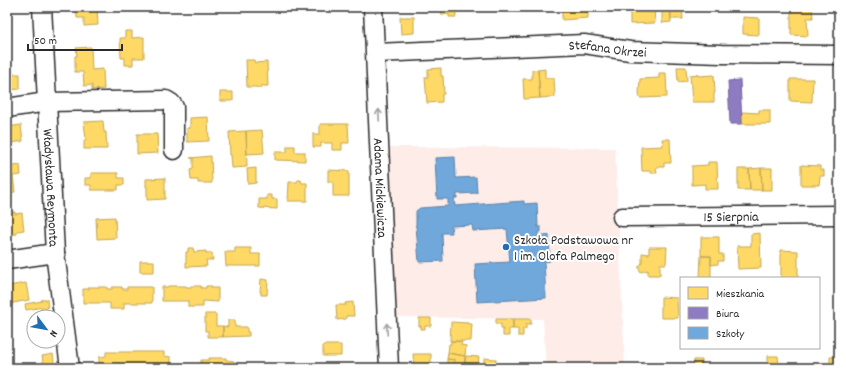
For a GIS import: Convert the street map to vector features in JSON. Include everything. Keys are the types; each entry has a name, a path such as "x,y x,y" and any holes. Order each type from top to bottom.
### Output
{"street":[{"name":"Władysława Reymonta","path":"42,7 55,253 70,368"},
{"name":"Adama Mickiewicza","path":"373,7 389,368"},
{"name":"Stefana Okrzei","path":"376,53 584,44 630,51 721,54 839,55"},
{"path":"7,108 48,102 166,100 174,107 174,150"},
{"name":"15 Sierpnia","path":"622,217 839,215"},
{"path":"7,260 55,253"}],"shaded area":[{"name":"Szkoła Podstawowa nr 1 im. Olofa Palmego","path":"388,147 615,148 625,368 546,368 543,319 396,317"}],"building: Mieszkania":[{"path":"76,7 97,7 98,25 84,26 84,18 77,18"},
{"path":"441,7 456,7 456,17 449,17 449,14 442,15"},
{"path":"517,7 535,7 535,10 517,12"},
{"path":"562,7 588,7 588,18 562,20"},
{"path":"662,7 670,7 671,22 662,23"},
{"path":"671,7 682,7 683,19 671,19"},
{"path":"812,7 813,18 807,18 808,36 791,35 791,13 795,8"},
{"path":"630,8 654,8 655,23 630,24"},
{"path":"7,14 9,14 11,30 7,31"},
{"path":"400,17 414,17 414,33 401,34"},
{"path":"743,17 759,18 759,35 743,34"},
{"path":"125,31 132,31 132,38 144,37 144,58 133,58 133,65 125,65 125,58 121,58 120,38 125,38"},
{"path":"91,47 92,70 103,69 104,89 92,90 92,85 84,86 83,72 75,72 75,56 77,56 76,48"},
{"path":"246,60 254,60 255,63 267,62 268,86 261,86 261,88 247,87"},
{"path":"7,65 10,65 11,74 20,74 20,89 7,90"},
{"path":"677,67 686,67 687,81 678,82"},
{"path":"441,68 444,94 442,94 442,102 427,103 425,77 428,77 428,69"},
{"path":"545,69 545,78 554,78 555,97 540,98 538,70"},
{"path":"532,70 538,70 540,98 524,99 523,79 532,79"},
{"path":"659,73 666,73 667,97 640,98 640,79 659,78"},
{"path":"698,74 698,76 714,75 714,102 692,102 690,75"},
{"path":"790,79 813,79 812,102 790,101"},
{"path":"220,92 233,92 233,101 220,101"},
{"path":"759,110 770,110 770,124 742,124 742,112 759,113"},
{"path":"208,117 209,141 187,142 187,128 190,128 190,118"},
{"path":"103,121 104,132 106,132 107,149 84,149 84,140 86,140 84,122"},
{"path":"320,124 348,124 349,143 342,143 342,150 332,150 332,143 321,143 321,147 313,147 313,134 320,134"},
{"path":"21,125 23,141 7,144 7,127"},
{"path":"262,130 264,153 247,154 246,131"},
{"path":"246,131 247,167 232,168 229,132"},
{"path":"137,134 157,134 158,153 137,154"},
{"path":"662,139 670,139 671,163 664,163 664,167 656,167 657,173 642,171 641,147 663,146"},
{"path":"287,146 295,146 295,152 305,152 305,161 275,160 275,152 287,152"},
{"path":"211,156 212,183 198,183 198,180 191,180 190,170 193,169 193,158 190,158"},
{"path":"708,162 717,162 718,189 705,189 705,184 692,185 692,166 708,165"},
{"path":"20,165 21,175 13,176 15,192 8,193 9,195 7,195 7,167"},
{"path":"801,165 820,166 820,170 824,170 824,176 820,176 819,185 801,185"},
{"path":"256,168 256,183 248,184 247,169"},
{"path":"761,168 772,168 772,190 762,190"},
{"path":"761,168 762,190 750,190 749,169"},
{"path":"738,169 749,169 750,190 738,190"},
{"path":"328,170 349,171 349,196 333,196 333,182 328,182"},
{"path":"91,173 118,173 118,178 124,178 124,185 118,185 118,190 91,190 91,185 85,185 85,178 91,178"},
{"path":"165,178 165,199 147,200 146,179"},
{"path":"298,180 301,180 302,183 307,183 307,201 288,201 289,182 297,182"},
{"path":"267,195 272,195 272,199 277,199 277,209 259,208 259,199 267,199"},
{"path":"7,212 15,212 15,214 22,213 24,230 17,231 17,234 9,235 9,233 7,233"},
{"path":"115,217 116,238 97,239 96,218"},
{"path":"760,233 761,268 738,269 737,246 751,246 751,234"},
{"path":"701,237 719,237 719,254 723,254 723,261 718,261 718,264 711,265 711,256 701,256"},
{"path":"649,247 667,247 666,264 660,264 660,275 648,275 648,270 641,272 639,269 639,266 642,263 642,253 649,254"},
{"path":"188,248 193,248 194,252 206,251 206,253 212,253 213,260 206,260 207,266 186,267 186,252 188,252"},
{"path":"235,248 251,248 251,254 261,254 260,266 226,266 225,252 235,252"},
{"path":"781,250 798,251 798,277 781,277"},
{"path":"701,256 711,256 711,277 700,277"},
{"path":"140,261 154,261 154,272 140,272"},
{"path":"261,279 268,280 267,295 261,295"},
{"path":"26,283 29,300 8,304 8,286"},
{"path":"201,286 201,288 206,288 206,286 212,286 212,288 218,288 218,302 203,301 203,307 188,307 188,301 162,301 162,287"},
{"path":"89,287 107,287 107,289 112,289 112,287 122,287 122,289 127,289 127,287 152,287 152,303 124,303 124,309 110,309 110,303 83,303 83,289 89,289"},
{"path":"661,297 677,298 678,318 661,318"},
{"path":"47,299 48,308 43,309 43,307 26,310 25,304 42,301 41,300"},
{"path":"353,302 354,316 346,316 346,319 337,320 336,305 346,305 345,303"},
{"path":"205,314 216,314 216,326 223,326 223,337 208,337 208,331 205,331"},
{"path":"419,318 431,318 431,326 425,326 425,329 421,329 421,326 419,326"},
{"path":"496,319 513,319 513,329 509,329 509,336 503,336 501,324 496,324"},
{"path":"513,319 531,319 531,324 526,324 526,329 523,329 523,336 518,336 518,329 513,329"},
{"path":"228,320 235,320 235,327 247,327 249,336 223,337 223,326 228,327"},
{"path":"451,322 472,324 471,341 450,341"},
{"path":"451,341 462,342 461,345 466,346 465,356 448,353 449,344 451,344"},
{"path":"323,345 341,345 341,356 323,356"},
{"path":"106,352 164,352 164,356 171,357 170,368 101,368 99,357 106,356"},
{"path":"448,353 465,356 464,367 454,366 455,360 447,359"},
{"path":"53,354 55,368 44,368 42,356"},
{"path":"413,354 431,354 431,368 414,368"},
{"path":"466,356 479,357 478,365 465,363"},
{"path":"768,356 778,356 779,365 768,366"},
{"path":"830,357 839,357 839,368 830,367"},
{"path":"209,358 226,358 226,360 234,361 234,368 201,368 201,360 209,360"},
{"path":"484,358 496,359 495,368 484,367"},
{"path":"447,359 455,360 454,366 464,368 447,368"},
{"path":"694,360 702,360 702,367 708,368 688,368 694,367"},
{"path":"326,365 330,365 331,367 338,368 323,368"},
{"path":"292,366 309,367 309,368 292,368"}],"building: Biura":[{"path":"740,80 742,124 730,124 728,81"}],"building: Szkoły":[{"path":"455,157 456,178 476,177 477,193 457,194 457,198 454,198 455,206 524,201 524,204 537,203 538,227 541,227 541,232 538,232 538,235 549,235 550,261 544,262 546,298 477,302 475,264 510,262 507,229 473,231 472,225 451,226 452,233 442,233 443,261 419,262 415,226 416,211 420,208 448,206 448,199 437,199 435,158"}],"place":[{"name":"Szkoła Podstawowa nr 1 im. Olofa Palmego","path":"506,247"}]}
